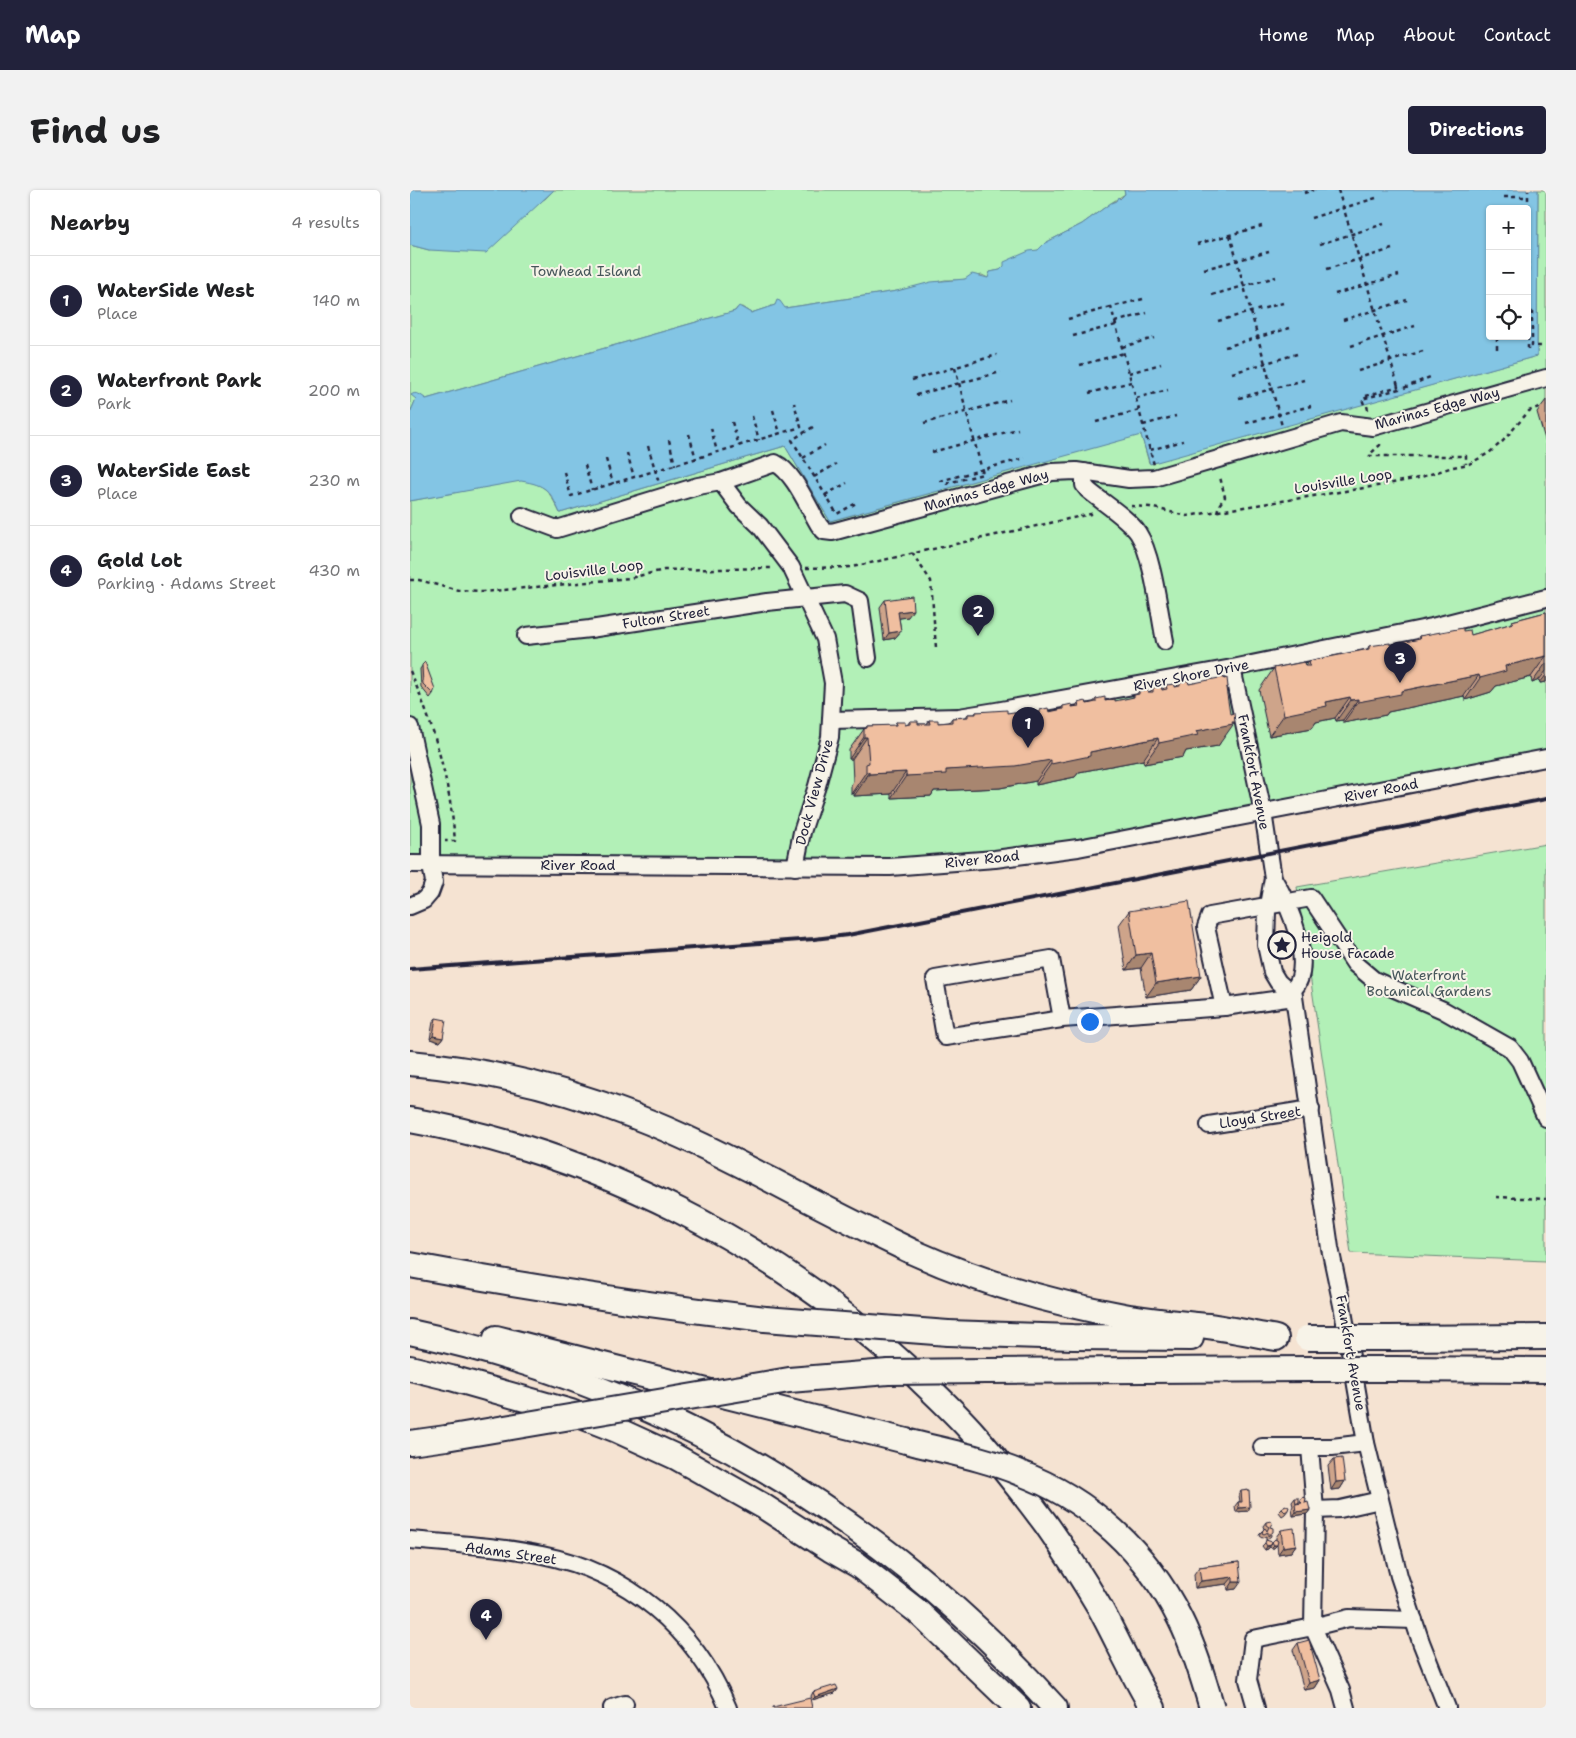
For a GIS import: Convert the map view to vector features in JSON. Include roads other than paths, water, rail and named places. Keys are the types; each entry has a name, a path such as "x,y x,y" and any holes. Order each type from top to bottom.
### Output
{"highway":[{"path":"410,1062 458,1068 499,1076 570,1094 636,1116 711,1149 912,1252 1017,1290 1056,1302 1127,1316 1209,1326 1276,1338"},
{"path":"410,1120 464,1131 511,1144 558,1159 646,1194 732,1239 796,1280 851,1319 939,1398 974,1434 1048,1526 1094,1600 1149,1703"},
{"path":"410,1265 591,1297 677,1309 765,1318 948,1332 1073,1337 1546,1337"},
{"path":"410,1318 523,1344 996,1464 1042,1482 1081,1505 1110,1528 1142,1560 1158,1581 1171,1602 1192,1647 1212,1708"},
{"path":"410,1332 488,1351 574,1379 676,1421 741,1455 824,1505 918,1576 996,1646 1055,1708"},
{"path":"410,1368 547,1405 617,1430 676,1457 711,1476 763,1506 830,1549 858,1564 917,1611 1018,1708"},
{"path":"410,1443 789,1380 888,1372 1311,1369 1546,1370"},
{"path":"830,1549 844,1568 916,1626 1002,1708"}],"street":[{"name":"Marinas Edge Way","path":"522,516 557,528 698,486 721,482 775,463 783,467 790,476 819,525 824,531 832,532 1052,472 1084,472 1129,479 1154,478 1342,423 1374,426 1546,378"},
{"path":"1084,472 1084,485 1088,490 1131,525 1138,533 1150,562 1165,640"},
{"name":"Dock View Drive","path":"721,482 739,506 760,526 791,567 825,639 833,683 830,737 802,832 795,866"},
{"name":"Fulton Street","path":"526,636 590,629 767,602 845,594 860,601 868,658"},
{"name":"River Shore Drive","path":"831,720 960,717 1232,668 1432,627 1546,598"},
{"name":"Frankfort Avenue","path":"1232,668 1263,812 1273,878 1268,907 1266,945 1272,972 1278,982 1293,993"},
{"path":"410,727 414,760 431,824 431,865 434,882 430,893 424,900 410,906"},
{"name":"River Road","path":"410,864 890,867 995,858 1078,848 1546,758"},
{"name":"Frankfort Avenue","path":"1273,878 1287,903 1300,950 1301,976 1293,993 1330,1248 1342,1304 1366,1442 1399,1576 1446,1708"},
{"path":"1224,1007 1206,927 1210,916 1311,898 1351,958 1374,980 1444,1010 1510,1048 1520,1061 1546,1118"},
{"path":"1062,1019 1051,959 935,978 945,1037 1062,1019 1224,1007 1293,993"},
{"name":"Lloyd Street","path":"1209,1125 1311,1109"},
{"path":"1262,1447 1332,1447 1366,1442"},
{"path":"1310,1447 1315,1510 1313,1626 1341,1690 1346,1708"},
{"path":"1315,1510 1340,1509 1380,1500"},
{"name":"Adams Street","path":"410,1540 508,1549 543,1555 577,1564 614,1579 647,1601 665,1616 690,1642 710,1672 728,1708"},
{"path":"1256,1708 1248,1680 1253,1639 1350,1618 1414,1620"}],"water":[{"path":"410,190 554,190 486,253 429,250 410,245"},
{"path":"1124,190 1538,190 1537,356 1150,464 1141,435 830,521 785,446 560,513 546,490 536,484 521,481 410,501 410,413 416,399 411,395 415,393 426,399 735,311 739,306 751,313 775,305 777,300 785,308 897,291 931,282 965,279 972,274 988,278 990,272 1000,270 1004,266 1004,262 1029,251 1038,250 1045,243 1082,224 1116,201 1118,197 1120,199 1125,194"}],"railway":[{"path":"410,969 848,935 1546,799"}],"place":[{"name":"Waterfront Park","path":"978,636"},
{"name":"WaterSide East","path":"1400,683"},
{"name":"WaterSide West","path":"1028,748"},
{"name":"Heigold House Facade","path":"1282,945"},
{"name":"Gold Lot","path":"486,1640"}],"park label":[{"name":"Towhead Island","path":"586,271"},
{"name":"Waterfront Botanical Gardens","path":"1429,984"}]}
